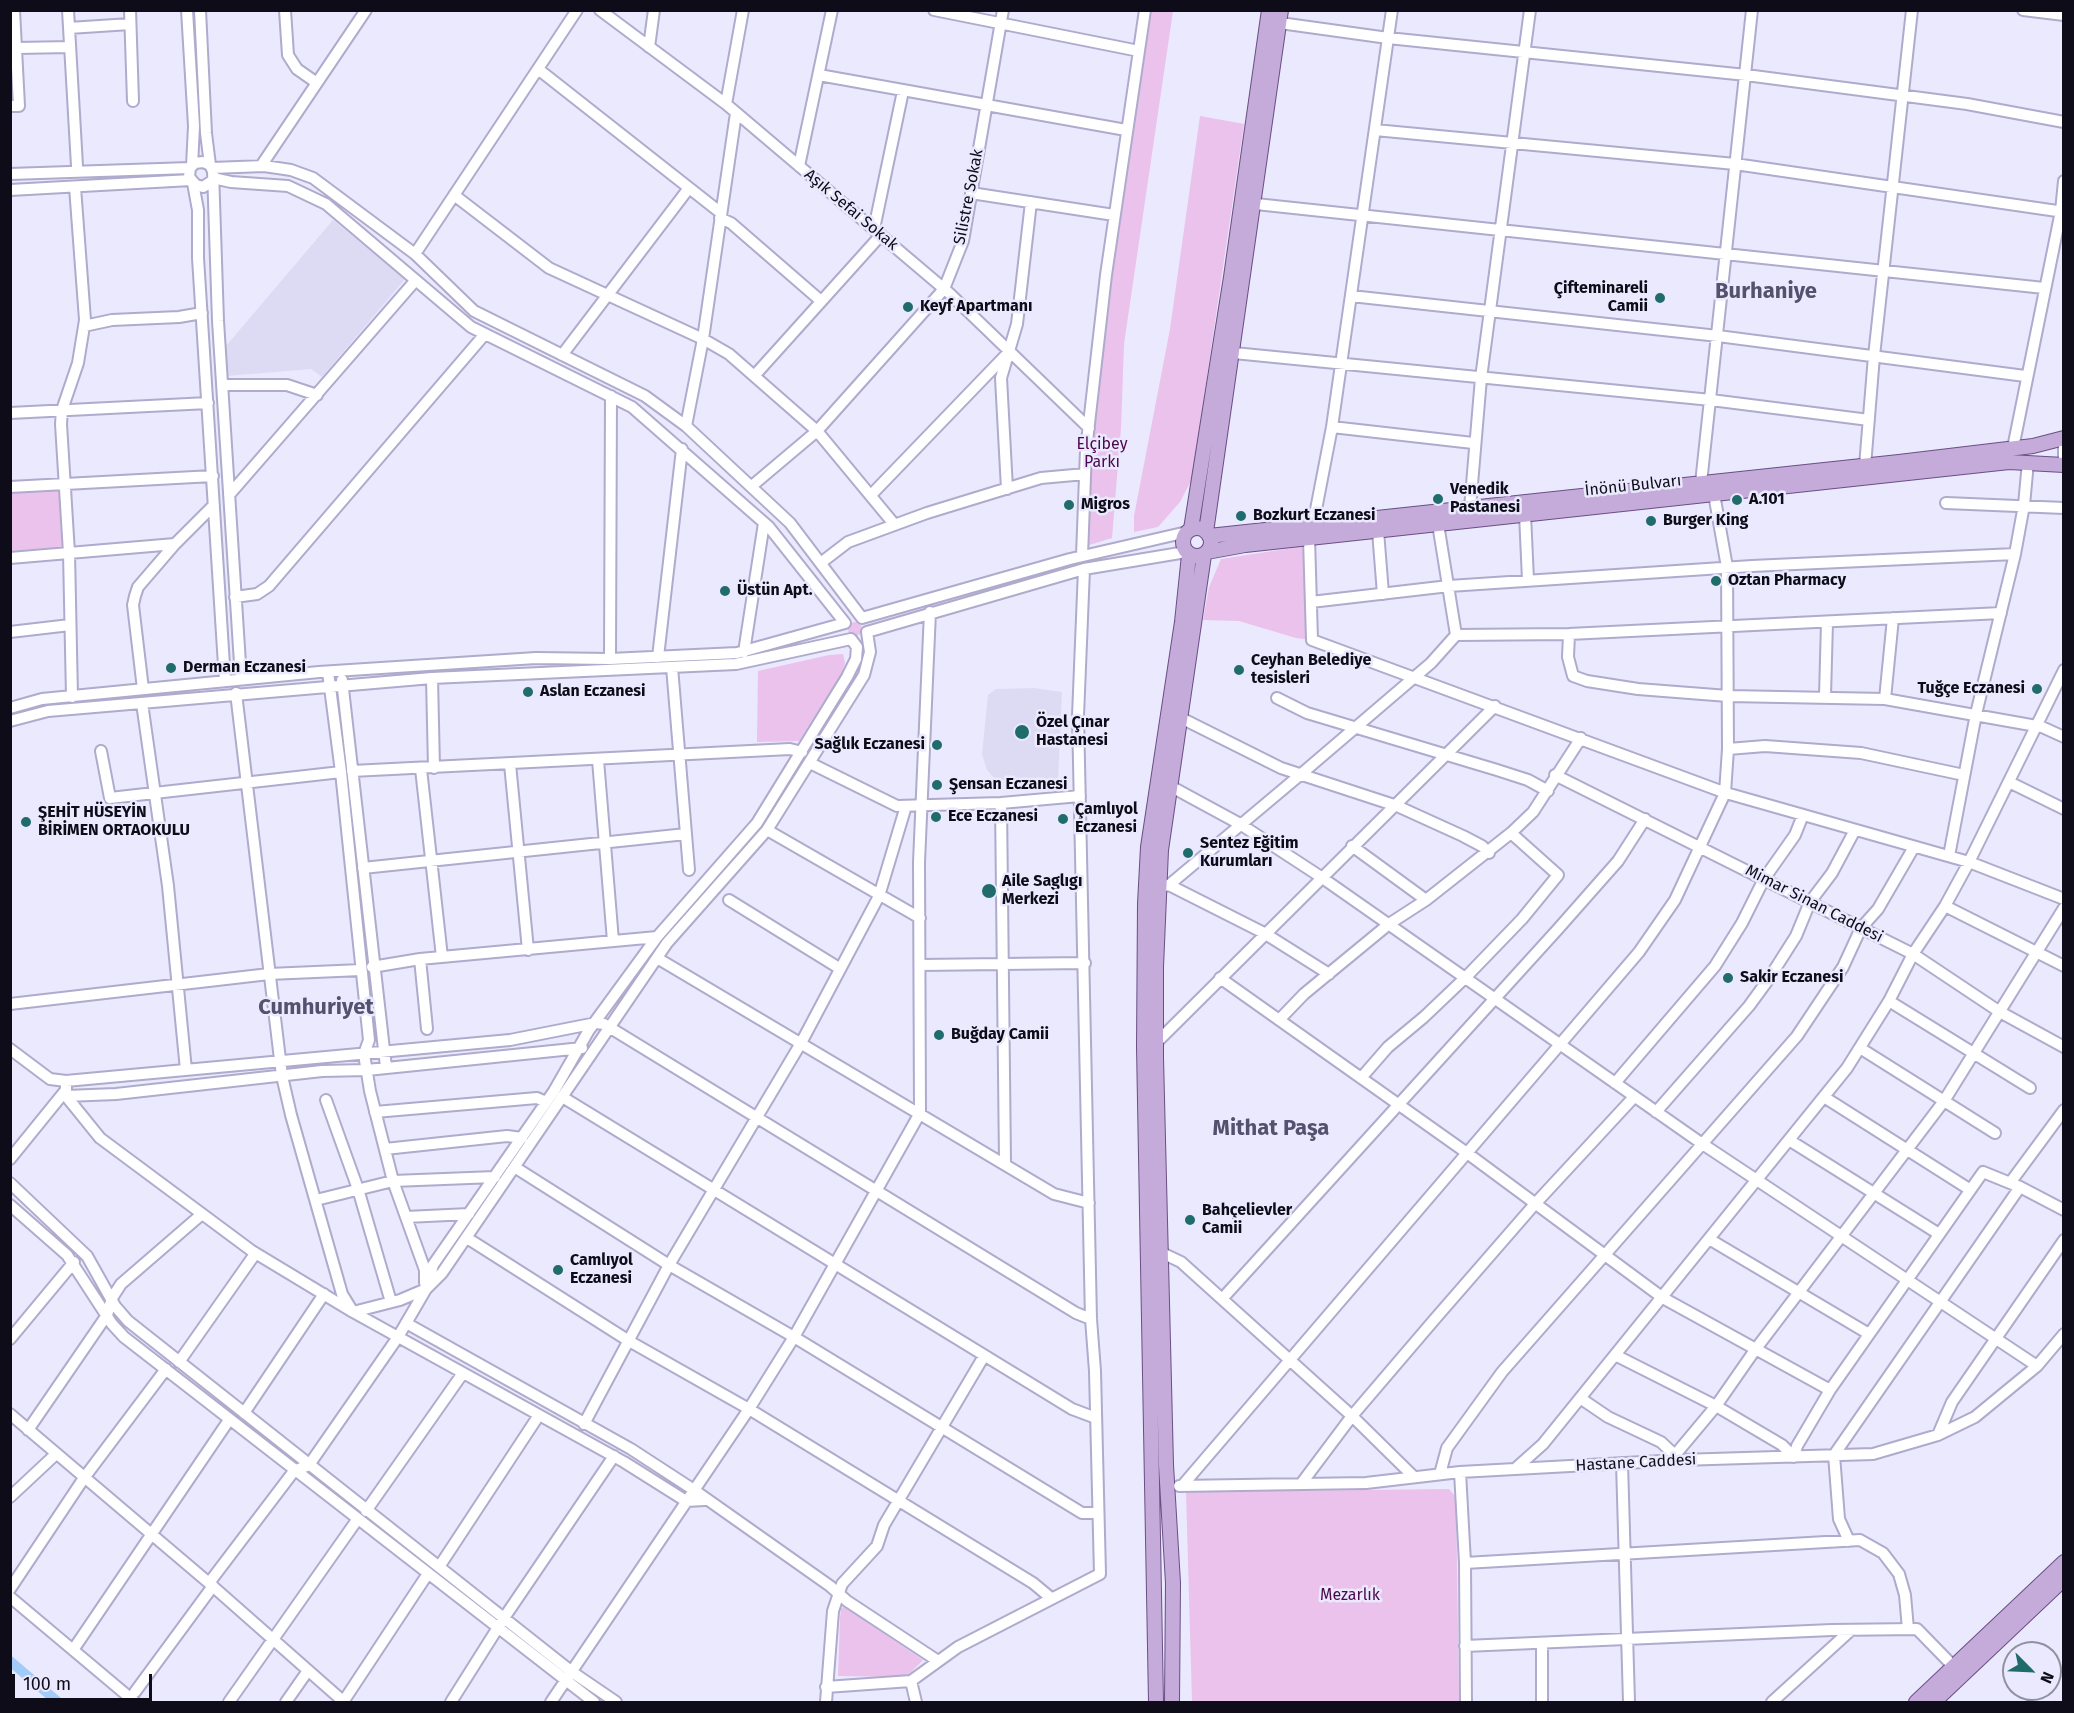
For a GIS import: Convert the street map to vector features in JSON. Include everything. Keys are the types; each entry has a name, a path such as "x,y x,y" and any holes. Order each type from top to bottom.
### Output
{"main road":[{"path":"1156,1702 1144,1047 1144,904 1148,847 1182,622 1187,553 1182,539 1189,530 1231,277 1269,10"},
{"path":"1172,1702 1173,1574 1170,1508 1176,1486 1166,1465 1156,1043 1164,886 1161,850 1205,554 1211,544 1208,534 1256,204 1280,17"},
{"name":"İnönü Bulvarı","path":"1205,554 1311,532 1470,508 1865,466 2013,448 2064,439"},
{"name":"İnönü Bulvarı","path":"1208,534 1378,531 2009,462 2064,463"},
{"path":"1189,530 1199,528 1208,534"},
{"path":"1187,553 1205,554"},
{"path":"1151,1511 1161,1503 1170,1508"},
{"path":"1916,1702 2064,1562"},
{"path":"1153,1574 1156,1581 1165,1584 1173,1574"},
{"path":"1934,1702 2064,1579"}],"street":[{"path":"10,106 19,106 14,10"},
{"path":"68,10 77,165"},
{"path":"130,10 133,101"},
{"path":"187,10 194,126 191,167 198,210 202,313 225,681"},
{"path":"200,10 206,133 212,173 222,385 241,680"},
{"path":"285,10 288,55 297,69 317,83"},
{"path":"261,166 366,10"},
{"path":"415,254 577,10"},
{"name":"Aşık Sefai Sokak","path":"600,10 726,104 944,288 1089,428"},
{"path":"649,46 654,10"},
{"path":"726,104 743,10"},
{"path":"799,166 832,10"},
{"path":"934,10 1138,51"},
{"name":"Silistre Sokak","path":"753,485 817,430 944,288 963,241 1003,10"},
{"path":"1082,556 1089,428 1114,215 1145,10"},
{"path":"1392,10 1332,427 1311,532 1311,640 1495,706 1725,793 1969,862 2064,899"},
{"path":"1470,508 1473,443 1530,10"},
{"path":"1701,483 1752,10"},
{"path":"1865,466 1874,356 1912,10"},
{"path":"2023,10 2064,15"},
{"path":"1280,17 1388,38 1746,75 1903,96 2064,122"},
{"path":"69,28 130,24"},
{"path":"17,48 70,47"},
{"path":"538,69 689,188 821,301"},
{"path":"819,75 986,107 1126,130"},
{"path":"755,375 821,301 877,232 903,91"},
{"path":"686,426 703,339 736,113"},
{"path":"1375,130 1736,164 2062,212"},
{"path":"10,174 191,167 199,162 212,173 231,182 288,186 326,204 452,313 485,334 632,407 682,449 784,544 845,623 846,634 857,647 856,659 757,823 657,937 579,1046 574,1059 546,1102 433,1265 426,1289 398,1337 309,1465 294,1471 211,1585 135,1697 73,1650 10,1597"},
{"path":"10,190 192,182 203,187 212,173 261,166 291,170 314,178 415,254 474,311 645,396 686,426 753,485 790,523 822,562 868,626 870,652 864,675 767,830 703,900 657,958 564,1098 442,1273 426,1289 391,1302 353,1312"},
{"path":"2013,448 2025,376 2062,212 2064,181"},
{"path":"72,697 63,410 78,363 84,326 75,187"},
{"path":"562,354 689,188"},
{"path":"971,193 1114,215"},
{"path":"454,195 549,268 703,339 729,354 817,430 872,494 894,524"},
{"path":"1008,489 1001,378 1018,312 1031,202"},
{"path":"1256,204 1500,228 2044,288"},
{"path":"229,495 415,281"},
{"path":"1351,297 1718,336 2025,376"},
{"path":"84,326 112,320 179,317 202,313"},
{"path":"235,597 257,594 269,586 485,334"},
{"path":"872,494 1009,351"},
{"path":"1234,353 1711,400 1869,420"},
{"path":"222,385 287,385 317,395"},
{"path":"610,659 611,396"},
{"path":"10,413 208,403"},
{"path":"1332,427 1473,443"},
{"path":"2064,439 2064,463"},
{"path":"658,657 682,449"},
{"path":"1949,856 1976,714 2015,554 2024,505 2028,462"},
{"path":"822,562 848,542 894,524 1041,478 1085,474"},
{"path":"10,487 213,476"},
{"path":"1176,1486 1289,1360 1467,1153 1657,929 1675,900 1725,793 1728,749 1727,567 1714,494"},
{"path":"1946,502 2064,508"},
{"path":"143,689 133,605 138,587 175,544 214,505"},
{"path":"1525,514 1528,580"},
{"path":"744,652 764,523"},
{"path":"1438,524 1455,635"},
{"path":"10,708 42,699 341,671 536,658 610,659 744,652 845,623 854,616 862,618 1082,556 1189,530"},
{"path":"1378,531 1383,594"},
{"path":"10,558 175,544"},
{"path":"10,721 48,711 236,693 432,678 736,664 862,638 867,632 930,612 1084,569 1187,553"},
{"path":"1311,603 1449,586 1528,580 1727,567 2015,554"},
{"path":"826,1687 911,1681 958,1647 1100,1574 1091,1318 1078,716 1084,569"},
{"path":"551,1702 749,1408 794,1337 875,1189 920,1113 921,807 930,612"},
{"path":"1329,974 1264,933 1164,886 1300,776 1415,677 1455,635 1569,634 2001,613"},
{"path":"1885,699 1893,618"},
{"path":"1825,696 1827,622"},
{"path":"10,632 70,625"},
{"path":"1569,634 1568,657 1573,676 1587,681 1638,689 1728,696 1825,696 1885,699 2036,725 2064,737"},
{"path":"672,667 689,870"},
{"path":"1515,1469 1544,1444 1756,1179 1790,1140 1860,1047 1889,1002 1913,954 1945,906 1969,862 2064,670"},
{"path":"341,671 361,970 369,1040 364,1054 375,1112 393,1180 425,1270 426,1289"},
{"path":"328,672 328,687 347,771 363,868 372,967 386,1067"},
{"path":"432,678 434,768"},
{"path":"236,693 249,781 282,1076 342,1294 353,1312"},
{"path":"1277,698 1307,713 1528,780 1548,791"},
{"path":"142,703 168,886 186,1070"},
{"path":"1156,1043 1264,933 1352,846 1397,806 1495,706"},
{"path":"1181,718 1300,776 1397,806 1463,836 1489,853"},
{"path":"1279,1020 1304,994 1389,924 1426,900 1489,853 1511,833 1533,812 1581,738"},
{"path":"1728,749 1765,746 1861,753 1964,775"},
{"path":"101,751 110,798 347,771 790,749 801,752"},
{"path":"598,760 603,843 613,941"},
{"path":"810,763 897,806 1001,803 1080,796"},
{"path":"510,764 528,950"},
{"path":"421,769 442,957"},
{"name":"Mimar Sinan Caddesi","path":"1555,776 1913,954 2000,1012 2064,1047"},
{"path":"2009,782 2064,809"},
{"path":"1170,786 1240,824 1321,877 1701,1143 2037,1366"},
{"path":"1001,803 1005,1163"},
{"path":"584,1424 669,1265 754,1117 801,1043 879,896 906,806"},
{"path":"1615,1083 1715,966 1742,923 1764,879 1795,835 1803,815"},
{"path":"1222,1299 1400,1106 1494,997 1618,861 1645,819"},
{"path":"767,830 920,918"},
{"path":"1656,1112 1749,1006 1796,936 1810,902 1832,873 1855,830"},
{"path":"1361,1078 1388,1047 1466,977 1522,919 1558,875 1511,833"},
{"path":"363,868 686,834"},
{"path":"1352,846 1426,900"},
{"path":"1440,1474 1447,1448 1502,1372 1797,1036 1843,967 1861,928 1878,909 1914,847"},
{"path":"729,900 839,968"},
{"path":"1945,906 2064,966"},
{"path":"1580,1398 1608,1417 1661,1442 1678,1458 1755,1350 1844,1236 1944,1101 2064,909"},
{"path":"372,967 420,959 657,937"},
{"path":"657,958 1054,1194 1089,1203"},
{"path":"420,959 427,1029"},
{"path":"920,965 1085,963"},
{"path":"10,1004 269,974 361,970"},
{"path":"1220,978 1467,1153 1534,1205 1663,1298 1830,1390"},
{"path":"1889,1002 2030,1088"},
{"path":"10,1159 66,1089 186,1070 510,1040 596,1023 610,1028 1077,1313 1091,1318"},
{"path":"66,1089 116,1094 322,1071 367,1070 579,1046 596,1049"},
{"path":"1860,1047 1995,1133"},
{"path":"10,1049 66,1089 100,1138 255,1254 353,1312 614,1456 686,1501 705,1500"},
{"path":"1301,1484 1352,1416 1534,1205 1634,1096"},
{"path":"1824,1097 1969,1189"},
{"path":"375,1112 537,1098 546,1102"},
{"path":"564,1098 712,1191 1072,1409 1096,1418"},
{"path":"326,1100 358,1189 391,1302"},
{"path":"1849,1541 1839,1519 1834,1455 1940,1300 2064,1110"},
{"path":"385,1149 507,1136 522,1138"},
{"path":"1790,1140 1939,1234"},
{"path":"516,1168 669,1265 794,1337 1082,1513 1097,1513"},
{"path":"1615,1355 1716,1406 1782,1445 1794,1457 1797,1446 1830,1390 1983,1172 2015,1185 2064,1210"},
{"path":"316,1200 393,1180 495,1177"},
{"path":"10,1183 74,1241 99,1273 112,1298 128,1321 504,1618 594,1702"},
{"path":"12,1209 74,1262 107,1315 124,1336 497,1629 568,1677 616,1702"},
{"path":"28,1430 107,1315 112,1298 121,1284 202,1214"},
{"path":"406,1217 469,1214"},
{"path":"467,1238 629,1341 749,1408 1033,1583 1051,1598"},
{"path":"1709,1239 1869,1334"},
{"path":"1938,1435 1952,1402 2064,1240"},
{"path":"1162,1253 1181,1262 1352,1416 1413,1476"},
{"path":"179,1362 255,1254"},
{"path":"10,1339 74,1262"},
{"path":"244,1413 324,1294"},
{"path":"406,1323 631,1449 694,1490 705,1500 938,1661"},
{"name":"Hastane Caddesi","path":"1176,1486 1366,1483 1460,1472 1622,1464 1678,1458 1873,1454 1938,1435 1975,1417 2037,1366 2064,1334"},
{"path":"826,1702 833,1611 842,1584 878,1546 884,1525 984,1356"},
{"path":"10,1589 84,1478 166,1369"},
{"path":"366,1510 464,1373"},
{"path":"10,1414 344,1702 428,1575"},
{"path":"439,1567 539,1415"},
{"path":"73,1650 153,1536 158,1523 229,1420"},
{"path":"10,1497 56,1454"},
{"path":"452,1702 504,1618 614,1456"},
{"path":"1622,1464 1625,1640 1629,1702"},
{"path":"1460,1472 1465,1563 1466,1702"},
{"path":"229,1702 357,1520"},
{"path":"1465,1563 1860,1540 1883,1553 1899,1574 1905,1595 1908,1629"},
{"path":"1465,1646 1917,1629 1953,1667"},
{"path":"1772,1702 1851,1630"},
{"path":"1542,1643 1542,1702"},
{"path":"285,1702 307,1672"},
{"path":"911,1681 915,1702"}],"shaded area":[{"path":"333,220 405,279 322,377 311,369 227,376 226,346"},
{"name":"Özel Çınar Hastanesi","path":"1034,688 1062,692 1058,779 996,780 987,770 982,754 988,695 996,689"}],"green space":[{"name":"Elçibey Parkı","path":"1145,11 1173,11 1124,344 1121,428 1112,538 1086,546 1086,450"},
{"path":"1200,116 1244,124 1192,479 1180,502 1158,527 1134,532 1134,516 1170,329"},
{"path":"59,489 62,547 11,551 11,492"},
{"path":"1305,546 1312,640 1296,638 1239,621 1203,620 1209,587 1221,559"},
{"path":"855,622 860,624 862,629 860,634 855,636 850,634 848,629 850,624"},
{"path":"843,654 845,663 841,675 799,741 757,742 758,671"},
{"name":"Mezarlık","path":"1449,1489 1456,1497 1459,1702 1192,1702 1186,1492"},
{"path":"844,1607 923,1660 903,1677 838,1676 840,1619 841,1608"}],"waterway":[{"path":"10,1661 58,1702"}],"place":[{"name":"Çifteminareli Camii","path":"1660,298"},
{"name":"Keyf Apartmanı","path":"908,307"},
{"name":"Venedik Pastanesi","path":"1438,499"},
{"name":"A.101","path":"1737,500"},
{"name":"Migros","path":"1069,505"},
{"name":"Bozkurt Eczanesi","path":"1241,516"},
{"name":"Burger King","path":"1651,521"},
{"name":"Oztan Pharmacy","path":"1716,581"},
{"name":"Üstün Apt.","path":"725,591"},
{"name":"Derman Eczanesi","path":"171,668"},
{"name":"Ceyhan Belediye tesisleri","path":"1239,670"},
{"name":"Tuğçe Eczanesi","path":"2037,689"},
{"name":"Aslan Eczanesi","path":"528,692"},
{"name":"Özel Çınar Hastanesi","path":"1022,732"},
{"name":"Sağlık Eczanesi","path":"937,745"},
{"name":"Şensan Eczanesi","path":"937,785"},
{"name":"Ece Eczanesi","path":"936,817"},
{"name":"Çamlıyol Eczanesi","path":"1063,819"},
{"name":"ŞEHİT HÜSEYİN BİRİMEN ORTAOKULU","path":"26,822"},
{"name":"Sentez Eğitim Kurumları","path":"1188,853"},
{"name":"Aile Saglıgı Merkezi","path":"989,891"},
{"name":"Sakir Eczanesi","path":"1728,978"},
{"name":"Buğday Camii","path":"939,1035"},
{"name":"Bahçelievler Camii","path":"1190,1220"},
{"name":"Camlıyol Eczanesi","path":"558,1270"}],"district":[{"name":"Burhaniye","path":"1766,292"},
{"name":"Cumhuriyet","path":"316,1008"},
{"name":"Mithat Paşa","path":"1271,1129"}]}
